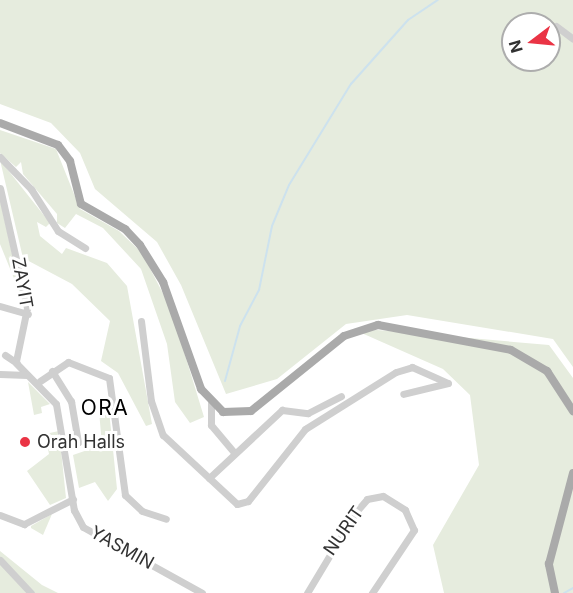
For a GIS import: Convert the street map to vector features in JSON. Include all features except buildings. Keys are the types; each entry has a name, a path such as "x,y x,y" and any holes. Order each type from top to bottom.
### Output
{"main road":[{"path":"0,123 58,145 70,161 81,204 125,229 140,245 163,282 211,403 227,414 246,413 296,380 344,336 378,325 511,350 547,371 573,411"},
{"path":"555,593 549,564 573,473"}],"street":[{"path":"561,30 573,39"},
{"path":"0,157 31,189 58,231 85,248"},
{"name":"ZAYIT","path":"0,188 28,314 14,373"},
{"path":"0,306 28,314"},
{"path":"141,321 160,430 232,501 244,504 302,432 396,372 412,367 448,383 403,394"},
{"path":"2,356 20,343"},
{"name":"YASMIN","path":"2,356 16,362 40,381 56,404 66,444 73,500 88,531 202,593"},
{"path":"0,374 14,373 40,381 68,362 110,379 125,495 142,511 166,519"},
{"path":"52,371 71,401 78,441 66,444"},
{"path":"209,478 234,452 282,410 308,413 341,396"},
{"path":"211,403 211,425 234,452"},
{"name":"NURIT","path":"307,593 355,513 367,499 383,496 405,510 414,530 372,593"},
{"path":"0,515 24,524 73,500"},
{"path":"0,560 31,593"}],"shaded area":[{"path":"0,0 573,0 573,367 553,339 407,315 346,324 277,379 226,394 181,285 157,242 95,189 80,153 51,123 0,104"},
{"path":"0,130 56,149 80,209 119,231 142,253 171,309 204,417 190,423 175,402 167,344 141,269 103,228 76,214 65,228 57,223 57,214 23,174 21,162 16,167 0,153"},
{"path":"0,160 50,223 46,227 37,222 40,236 62,254 66,248 107,263 127,286 152,424 146,426 118,373 101,361 110,321 72,284 23,258"},
{"path":"0,200 22,298 0,244"},
{"path":"377,330 549,345 573,378 573,593 444,593 433,545 479,465 470,395 443,369 357,331"},
{"path":"28,382 50,404 41,407 42,413 34,415"},
{"path":"109,410 117,489 108,501 95,482 79,488 73,455 102,445 99,411"},
{"path":"59,431 66,498 50,505 27,471 49,454 45,434"},
{"path":"52,514 43,535 31,528 31,526"},
{"path":"0,551 42,585 58,593 0,593"}],"waterway":[{"path":"225,381 240,326 259,290 272,226 289,185 351,84 408,20 438,0"},
{"path":"564,593 573,588"}],"place":[{"name":"Orah Halls","path":"25,442"}],"district":[{"name":"ORA","path":"105,408"}]}
